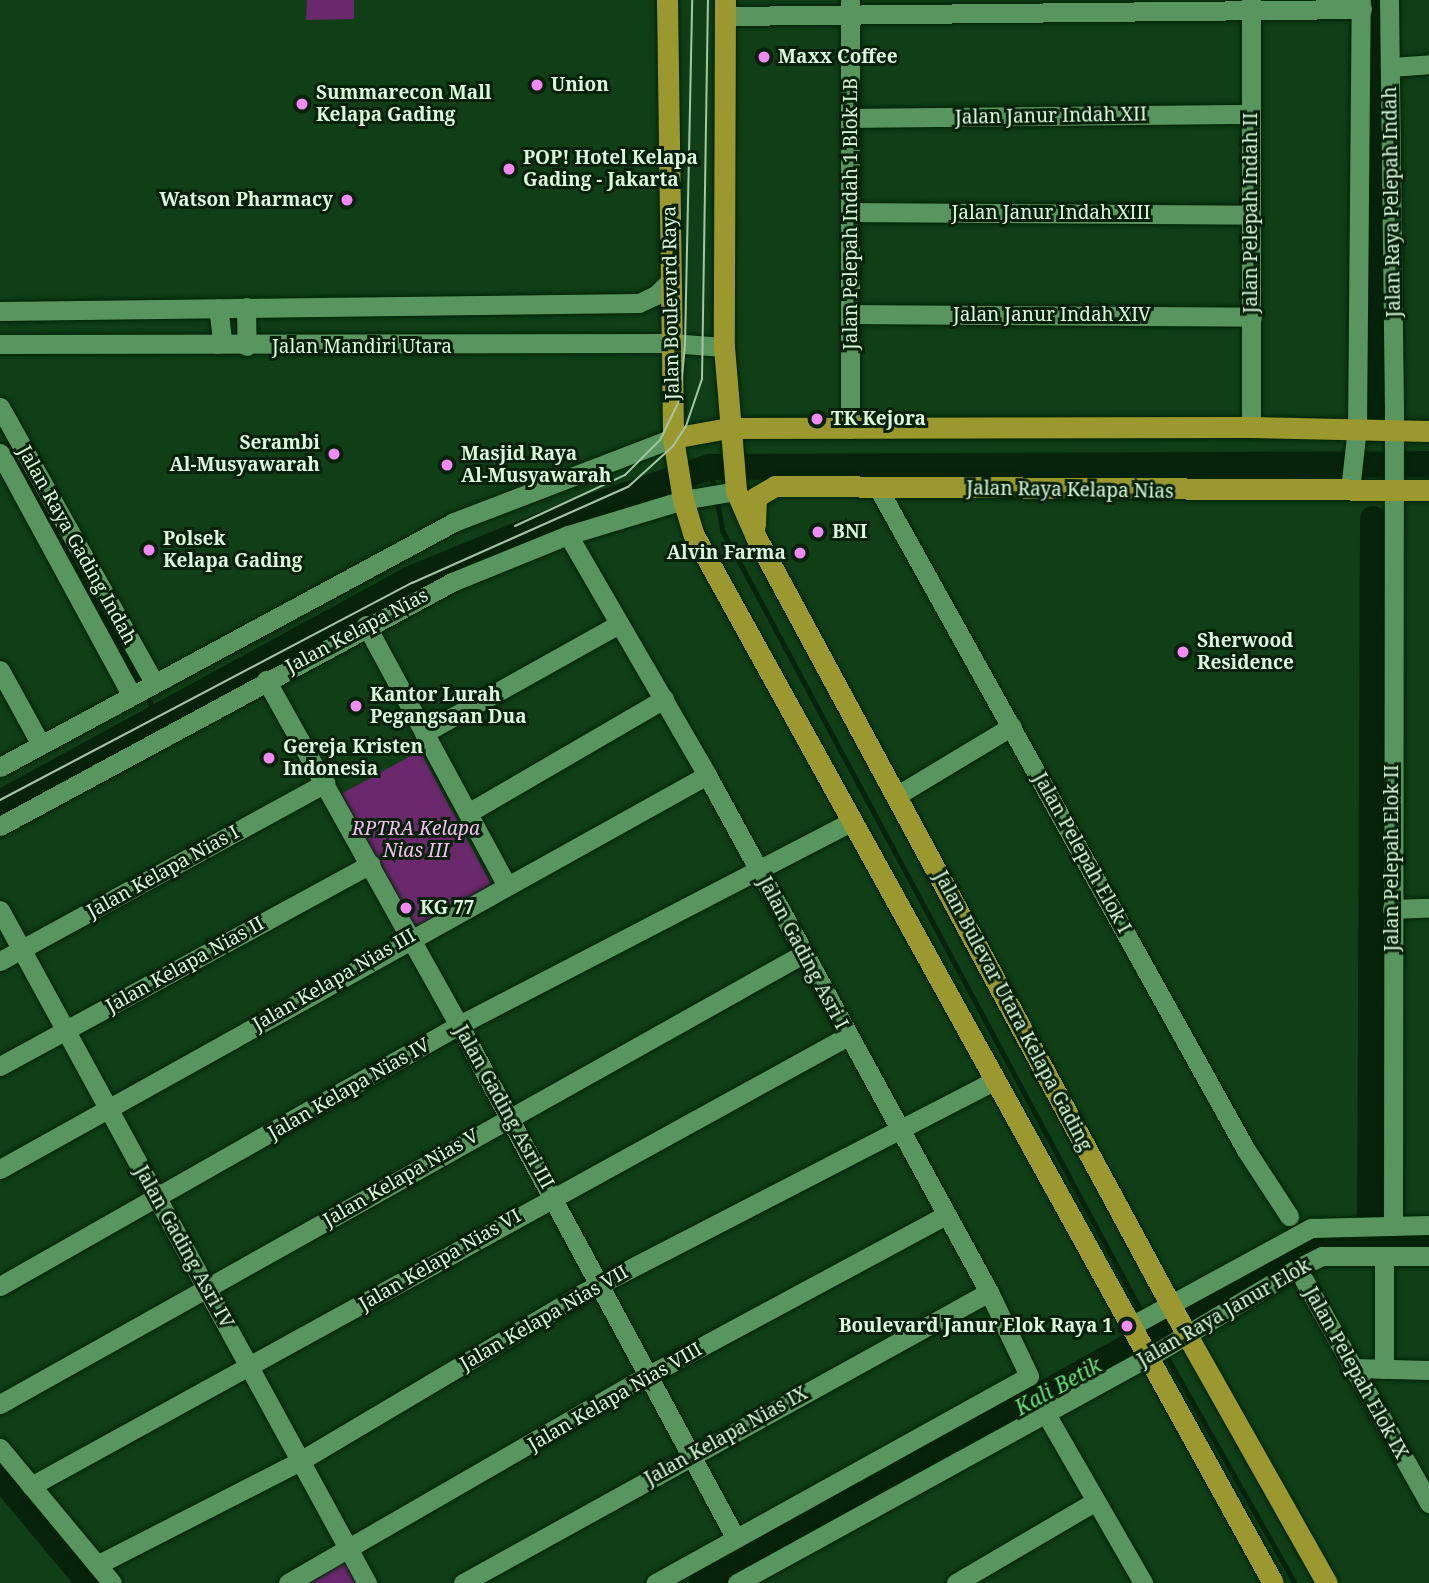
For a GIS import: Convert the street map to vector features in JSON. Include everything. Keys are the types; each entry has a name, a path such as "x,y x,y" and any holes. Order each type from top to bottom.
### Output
{"main road":[{"name":"Jalan Boulevard Raya","path":"667,0 673,439"},
{"path":"725,8 724,347 729,435"},
{"path":"1273,1583 1150,1355 694,535 689,497 677,469 673,439 850,429 1251,427 1358,433 1429,431"},
{"name":"Jalan Bulevar Utara Kelapa Gading","path":"729,435 732,485 755,537 1185,1335 1327,1583"},
{"name":"Jalan Raya Kelapa Nias","path":"755,537 756,497 764,489 1429,490"}],"street":[{"name":"Jalan Raya Pelepah Indah","path":"1389,0 1394,405 1391,433"},
{"name":"Jalan Pelepah Indah II","path":"1251,4 1251,427"},
{"name":"Jalan Raya Pelepah Indah","path":"1353,488 1358,433 1362,4"},
{"path":"725,8 1362,4"},
{"name":"Jalan Pelepah Indah 1 Blok LB","path":"850,6 853,212 850,429"},
{"path":"1390,67 1429,64"},
{"name":"Jalan Janur Indah XII","path":"851,118 1251,114"},
{"name":"Jalan Janur Indah XIII","path":"853,212 1250,215"},
{"name":"Jalan Mandiri Utara","path":"0,311 639,303 656,295 670,281"},
{"path":"246,307 247,346"},
{"path":"217,344 222,339 218,308"},
{"name":"Jalan Janur Indah XIV","path":"852,314 1252,317"},
{"name":"Jalan Mandiri Utara","path":"0,344 247,346 670,343 724,347"},
{"name":"Jalan Raya Gading Indah","path":"0,407 154,682"},
{"name":"Jalan Pelepah Elok II","path":"1390,1226 1391,433"},
{"path":"0,768 131,694 454,522 673,439"},
{"name":"Jalan Raya Gading Indah","path":"0,453 131,694"},
{"name":"Jalan Kelapa Nias","path":"0,826 366,625 452,582 568,535 732,485"},
{"name":"Jalan Pelepah Elok I","path":"878,488 1247,1150 1289,1216"},
{"name":"Jalan Gading Asri I","path":"568,535 707,775 896,1128 989,1292 1029,1376 734,1537"},
{"path":"425,733 619,624"},
{"path":"366,625 506,884"},
{"path":"0,670 41,745"},
{"name":"Jalan Gading Asri III","path":"266,680 553,1196 688,1456 734,1537"},
{"path":"468,813 664,699"},
{"path":"896,796 1012,726"},
{"name":"Jalan Kelapa Nias III","path":"0,1169 109,1110 410,937 707,775"},
{"name":"Jalan Kelapa Nias I","path":"0,961 325,783"},
{"name":"Jalan Kelapa Nias IV","path":"0,1286 158,1200 459,1025 852,821"},
{"name":"Jalan Kelapa Nias II","path":"0,1066 370,864"},
{"path":"1392,909 1429,908"},
{"name":"Jalan Gading Asri IV","path":"0,910 367,1583"},
{"name":"Jalan Kelapa Nias V","path":"0,1404 803,954"},
{"name":"Jalan Kelapa Nias VI","path":"31,1486 250,1368 553,1196 848,1035"},
{"name":"Jalan Kelapa Nias VII","path":"97,1565 300,1461 598,1286 896,1128 995,1080"},
{"name":"Jalan Kelapa Nias VIII","path":"288,1583 647,1376 944,1216"},
{"name":"Jalan Raya Janur Elok","path":"1134,1327 1292,1235 1331,1226 1429,1225"},
{"name":"Jalan Raya Janur Elok","path":"750,1580 1046,1415 1322,1256 1429,1256"},
{"path":"1384,1256 1384,1369"},
{"name":"Jalan Pelepah Elok IX","path":"1304,1280 1353,1368 1420,1473 1429,1503"},
{"name":"Jalan Kelapa Nias IX","path":"463,1583 688,1456 989,1292"},
{"path":"1353,1368 1429,1370"},
{"path":"1046,1415 1142,1582"},
{"path":"0,1448 113,1583"},
{"path":"956,1583 1096,1501"},
{"path":"655,1583 734,1537"}],"green space":[{"path":"307,0 354,0 354,19 306,20"},
{"name":"RPTRA Kelapa Nias III","path":"420,751 492,886 412,929 341,794"},
{"path":"349,1558 363,1583 305,1583"}],"waterway":[{"path":"1372,0 1374,408"},
{"path":"9,442 139,681"},
{"path":"0,803 410,579 570,514 710,467 1429,464"},
{"path":"710,467 715,490"},
{"path":"717,498 723,531 1143,1314"},
{"path":"1370,1242 1373,519"},
{"path":"147,697 158,717"},
{"name":"Kali Betik","path":"702,1583 1307,1248 1338,1241 1429,1242"},
{"name":"Kali Betik","path":"1148,1322 1160,1345"},
{"path":"1165,1353 1295,1583"},
{"name":"Kali Betik","path":"0,1476 89,1583"}],"tram line":[{"path":"515,526 625,475 660,440 680,399 685,345 692,0"},
{"path":"0,800 412,583 628,487 673,446 686,426 702,379 708,0"}],"place":[{"name":"Maxx Coffee","path":"764,57"},
{"name":"Union","path":"537,85"},
{"name":"Summarecon Mall Kelapa Gading","path":"302,104"},
{"name":"POP! Hotel Kelapa Gading - Jakarta","path":"509,169"},
{"name":"Watson Pharmacy","path":"347,200"},
{"name":"TK Kejora","path":"817,419"},
{"name":"Serambi Al-Musyawarah","path":"334,454"},
{"name":"Masjid Raya Al-Musyawarah","path":"447,465"},
{"name":"BNI","path":"818,532"},
{"name":"Polsek Kelapa Gading","path":"149,550"},
{"name":"Alvin Farma","path":"800,553"},
{"name":"Sherwood Residence","path":"1183,652"},
{"name":"Kantor Lurah Pegangsaan Dua","path":"356,706"},
{"name":"Gereja Kristen Indonesia","path":"269,758"},
{"name":"KG 77","path":"406,908"},
{"name":"Boulevard Janur Elok Raya 1","path":"1127,1326"}]}
